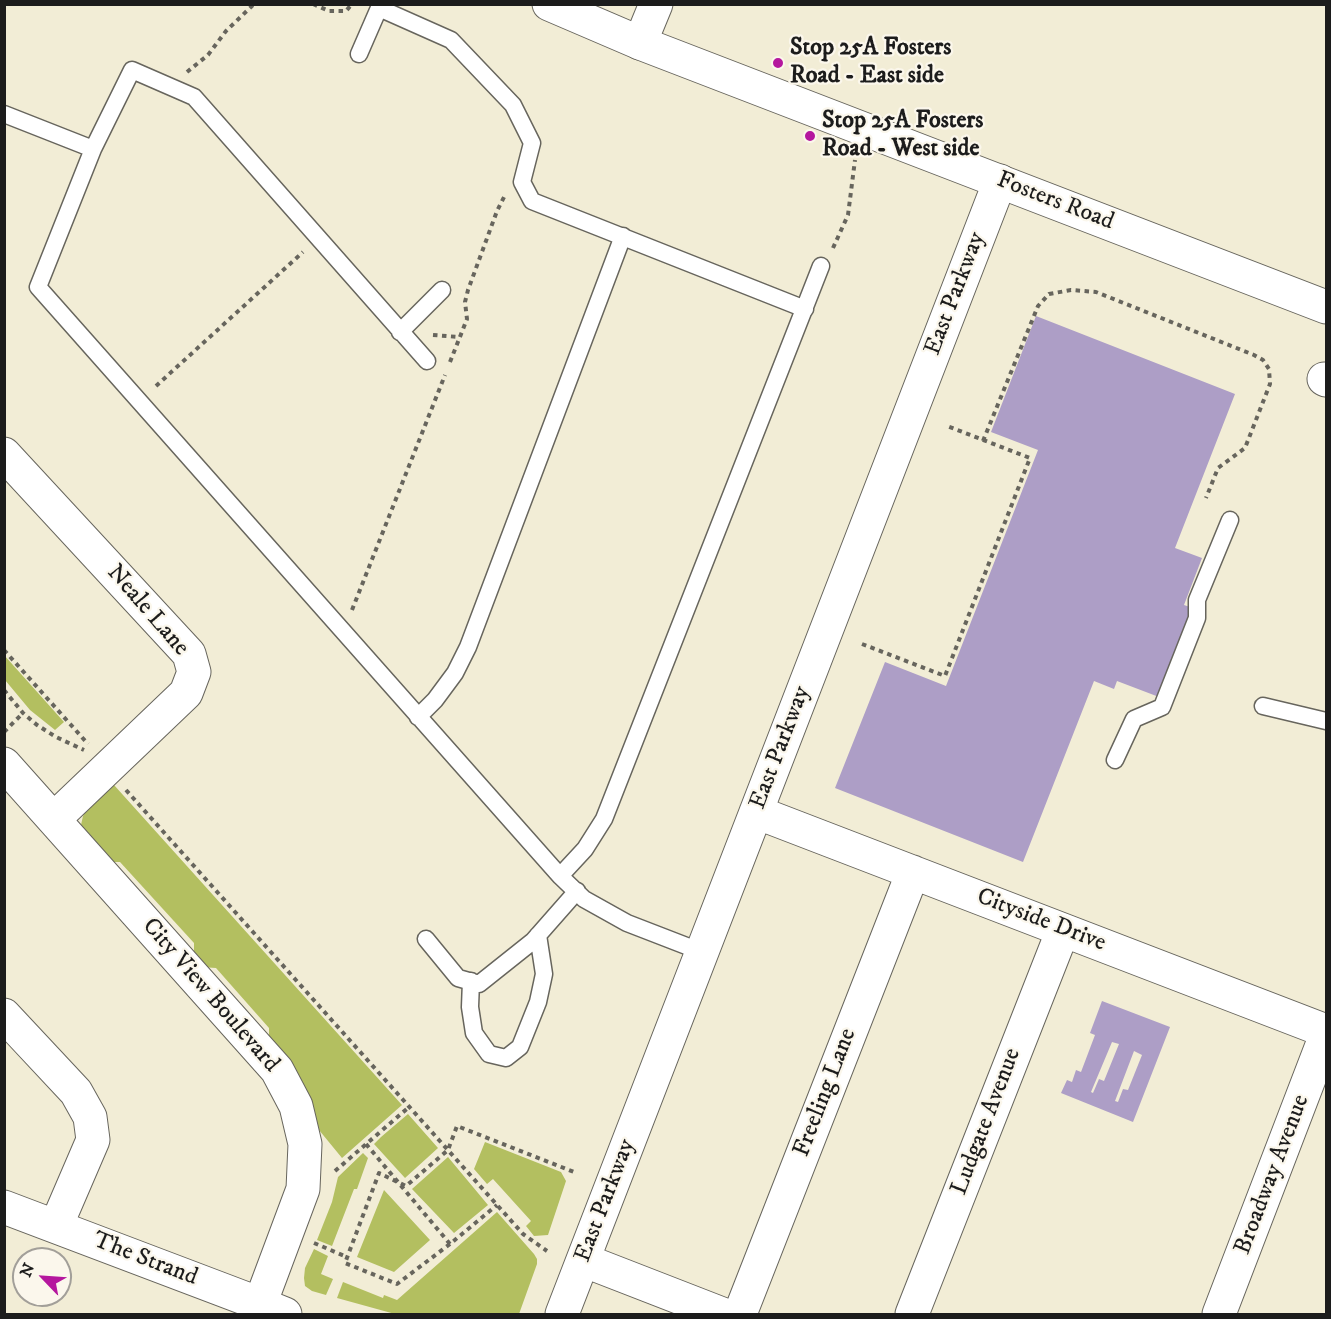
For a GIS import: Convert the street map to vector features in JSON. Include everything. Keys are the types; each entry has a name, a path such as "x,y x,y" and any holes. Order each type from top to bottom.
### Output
{"street":[{"name":"Fosters Road","path":"549,4 640,43 1326,308"},
{"path":"640,43 656,4"},
{"name":"East Parkway","path":"562,1314 1000,181"},
{"name":"Neale Lane","path":"4,454 189,654 194,672 186,693 101,762 54,819"},
{"name":"City View Boulevard","path":"7,773 54,819 277,1070 296,1106 305,1144 303,1189 272,1309"},
{"name":"Cityside Drive","path":"756,812 1326,1033"},
{"name":"Freeling Lane","path":"740,1314 913,872"},
{"name":"Ludgate Avenue","path":"912,1314 1063,930"},
{"path":"4,1015 76,1092 90,1117 93,1140 56,1226"},
{"name":"Broadway Avenue","path":"1219,1314 1326,1033"},
{"name":"The Strand","path":"4,1207 272,1309"},
{"path":"583,1260 722,1314"}],"lane":[{"path":"359,54 379,8 451,40 513,105 531,142 522,182 532,201 804,309"},
{"path":"427,361 194,97 132,70 93,149 38,287 560,876 584,899 627,923 702,952"},
{"path":"4,114 93,149"},
{"path":"418,717 435,700 455,673 468,647 623,236"},
{"path":"560,876 585,849 604,819 821,266"},
{"path":"400,332 442,290"},
{"path":"1115,760 1134,718 1162,707 1197,618 1197,600 1230,520"},
{"path":"1263,706 1326,721"},
{"path":"426,939 458,978 479,984 533,941 577,891"},
{"path":"471,981 470,1007 474,1033 489,1054 506,1059 520,1047 538,1002 544,974 538,935"}],"path":[{"path":"179,74 186,74 208,55 226,32 252,6 251,4"},
{"path":"313,4 329,11 346,10 352,4"},
{"path":"821,266 829,256 848,215 855,160"},
{"path":"351,613 467,319 465,302 468,290 497,211 507,191"},
{"path":"155,387 318,238"},
{"path":"983,441 1038,306 1049,294 1071,290 1096,292 1254,355 1263,360 1269,369 1270,384 1245,448 1218,468 1206,498"},
{"path":"428,335 459,337"},
{"path":"862,644 945,676 1029,458 948,426"},
{"path":"4,650 86,740 101,762 523,1234 547,1251"},
{"path":"4,690 23,713 37,725 101,762"},
{"path":"4,732 23,713"},
{"path":"334,1172 410,1107"},
{"path":"497,1205 397,1284 345,1263 379,1173 406,1186 448,1150 458,1126 574,1172"},
{"path":"366,1144 450,1244"},
{"path":"311,1242 347,1257"}],"green space":[{"path":"4,655 64,722 55,730 30,710 5,680"},
{"path":"114,785 402,1105 342,1158 319,1130 314,1110 303,1085 269,1043 269,1028 216,968 201,967 194,958 194,943 120,862 106,862 82,833 83,816 88,808"},
{"path":"408,1114 438,1148 405,1178 374,1144"},
{"path":"485,1142 561,1172 566,1181 548,1235 534,1236 526,1226 531,1221 493,1179 487,1184 474,1169"},
{"path":"363,1153 368,1158 332,1246 317,1240 332,1202 338,1177"},
{"path":"448,1157 488,1205 454,1233 412,1189"},
{"path":"384,1190 430,1240 394,1272 357,1257"},
{"path":"497,1212 537,1259 519,1314 395,1314 337,1298 343,1282 383,1298 384,1295 397,1300"},
{"path":"314,1249 328,1256 321,1274 333,1279 326,1295 312,1291 305,1286 305,1268"}],"building":[{"path":"1036,316 1235,394 1175,548 1202,558 1184,605 1193,608 1159,697 1117,681 1114,689 1094,681 1023,862 835,788 885,662 946,686 1038,450 991,432"},
{"path":"1102,1001 1170,1027 1133,1122 1061,1093 1067,1080 1072,1082 1076,1070 1081,1072 1095,1035 1090,1033","holes":["1112,1042 1119,1044 1104,1081 1099,1079 1093,1093 1091,1092","1134,1051 1142,1055 1128,1090 1123,1089 1118,1102 1115,1101"]}],"place":[{"name":"Stop 25A Fosters Road - East side","path":"778,63"},
{"name":"Stop 25A Fosters Road - West side","path":"810,136"}]}
